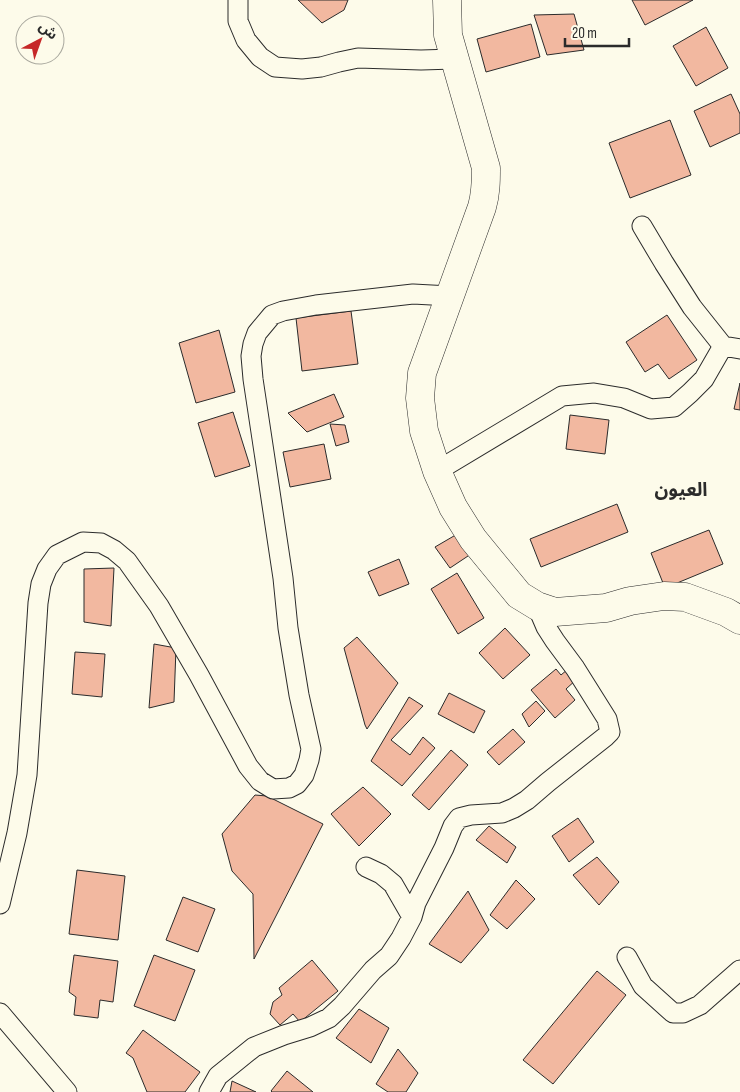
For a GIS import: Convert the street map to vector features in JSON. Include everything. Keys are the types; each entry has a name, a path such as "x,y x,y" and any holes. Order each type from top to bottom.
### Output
{"street":[{"path":"238,0 238,21 246,40 260,57 275,67 302,69 321,67 358,58 454,59"},
{"path":"447,0 448,35 486,168 486,194 422,373 420,398 424,431 437,471 453,507 473,539 519,595 537,606 555,612 588,610 664,596 685,597 726,612 740,620"},
{"path":"437,471 562,396 594,393 624,398 651,410 674,407 704,379 732,347 692,307 642,226"},
{"path":"0,904 18,833 26,775 38,603 41,584 47,569 57,555 83,542 101,544 114,550 127,561 163,614 200,675 248,766 260,781 273,789 289,788 297,784 304,775 311,749 299,695 288,628 283,578 253,379 251,356 253,344 257,333 272,316 283,311 316,305 413,294 450,296"},
{"path":"209,1092 218,1076 254,1048 284,1035 310,1027 328,1018 342,1006 373,970 389,956 412,917 416,903 453,826 459,818 471,815 502,813 514,808 527,800 610,732 607,719 575,668 554,641 537,606"},
{"path":"366,867 381,874 393,884 412,917"},
{"path":"627,957 643,986 673,1013 683,1014 700,1005 740,970"},
{"path":"0,1013 67,1092"}],"building":[{"path":"298,0 348,0 344,10 322,23"},
{"path":"632,0 693,0 645,25"},
{"path":"574,14 584,50 547,55 534,15"},
{"path":"531,24 540,57 486,72 477,39"},
{"path":"706,27 728,68 696,86 673,46"},
{"path":"731,94 740,114 740,133 710,147 694,111"},
{"path":"670,120 691,175 630,198 609,143"},
{"path":"351,311 358,364 302,371 296,318"},
{"path":"667,315 697,360 669,379 658,364 645,372 626,342"},
{"path":"219,330 235,392 196,403 179,343"},
{"path":"740,383 740,410 734,409"},
{"path":"334,394 344,417 307,432 288,413"},
{"path":"233,412 250,466 215,477 198,423"},
{"path":"570,415 609,420 605,454 566,449"},
{"path":"330,424 345,425 349,442 336,446"},
{"path":"324,444 331,479 290,487 283,452"},
{"path":"617,504 628,532 541,567 530,539"},
{"path":"709,530 723,564 665,588 651,553"},
{"path":"459,533 471,554 450,568 435,547"},
{"path":"399,559 409,584 379,596 368,572"},
{"path":"114,568 111,626 84,622 84,569"},
{"path":"457,573 484,618 458,634 431,589"},
{"path":"505,628 530,655 503,679 479,653"},
{"path":"357,637 398,683 367,729 344,648"},
{"path":"154,644 176,648 174,702 149,708"},
{"path":"75,652 105,654 102,697 72,694"},
{"path":"556,669 561,675 568,669 577,679 566,689 575,700 555,718 531,690"},
{"path":"449,693 485,711 474,733 438,714"},
{"path":"409,697 423,706 391,740 410,755 423,737 435,748 402,786 371,761"},
{"path":"536,701 545,711 529,727 522,714"},
{"path":"513,729 525,742 499,765 487,752"},
{"path":"451,750 468,765 429,810 412,795"},
{"path":"363,787 391,814 359,846 331,814"},
{"path":"255,795 267,796 323,824 254,959 253,894 232,871 222,834"},
{"path":"578,818 594,842 569,862 552,836"},
{"path":"489,826 516,847 507,863 476,840"},
{"path":"597,857 619,882 599,905 573,875"},
{"path":"77,870 125,876 118,940 69,934"},
{"path":"516,880 535,899 507,929 490,915"},
{"path":"468,891 489,930 461,963 429,944"},
{"path":"183,897 215,909 198,952 166,940"},
{"path":"74,955 118,961 113,1002 100,1000 98,1018 74,1015 76,997 69,992"},
{"path":"154,955 195,970 175,1021 134,1006"},
{"path":"312,960 338,991 300,1022 293,1014 280,1025 270,1014 273,1002 282,995 279,988"},
{"path":"597,971 626,995 553,1084 523,1060"},
{"path":"359,1009 389,1028 371,1063 336,1038"},
{"path":"143,1030 200,1072 185,1092 147,1092 133,1058 126,1053"},
{"path":"398,1049 418,1073 406,1092 388,1092 376,1084"},
{"path":"287,1071 313,1092 272,1092"},
{"path":"232,1081 256,1092 230,1092"}],"district":[{"name":"العيون","path":"681,489"}]}
